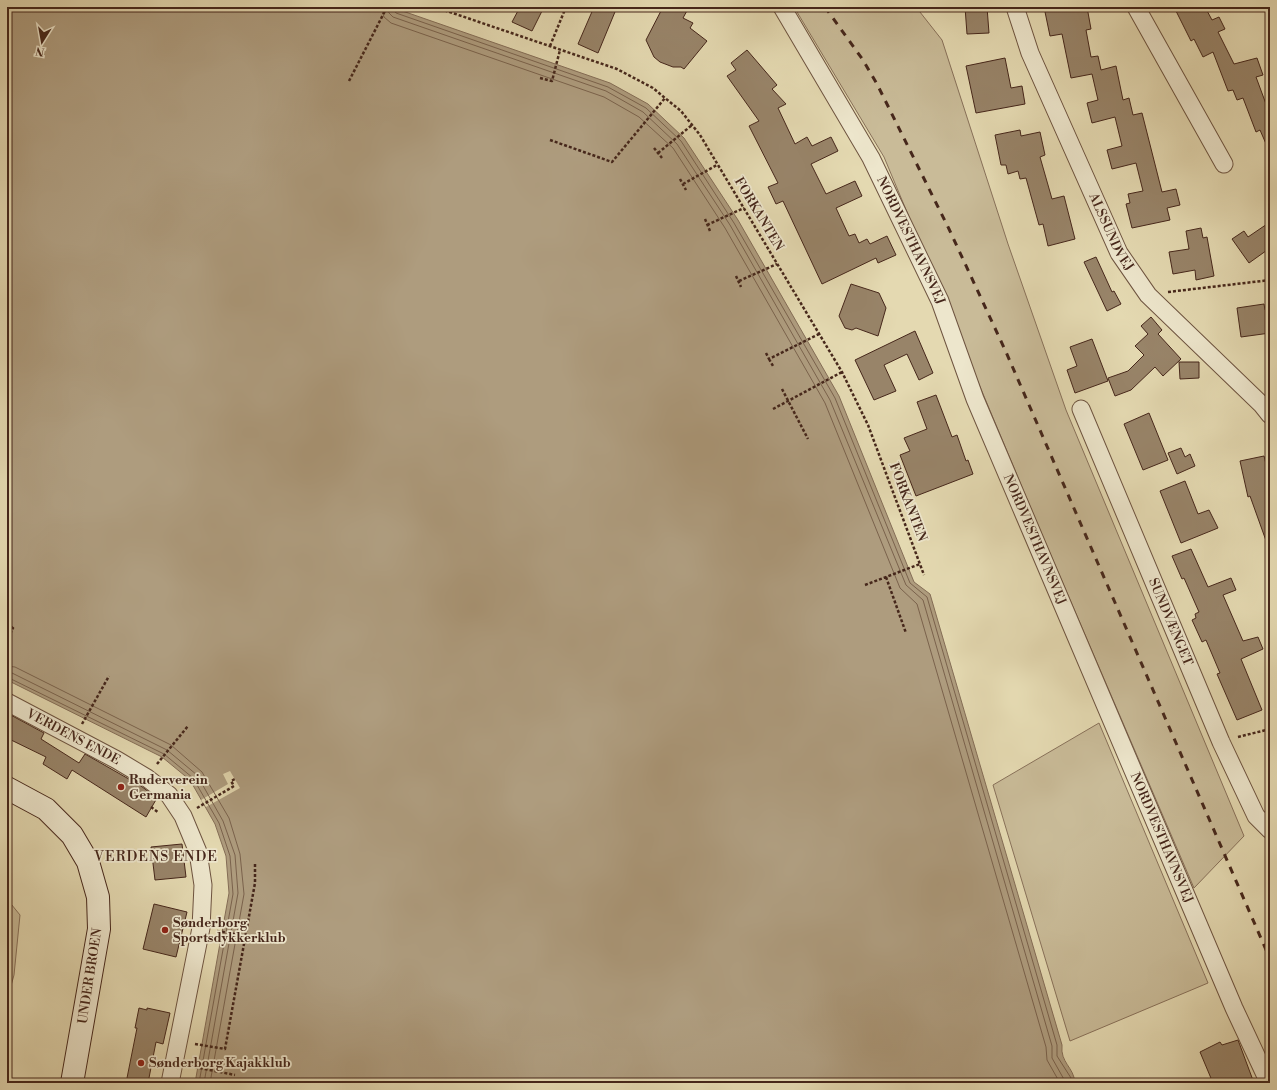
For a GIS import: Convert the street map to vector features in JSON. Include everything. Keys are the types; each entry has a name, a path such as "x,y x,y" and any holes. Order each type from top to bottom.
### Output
{"street":[{"name":"NORDVESTHAVNSVEJ","path":"782,7 871,158 940,301 975,399 1234,1008 1269,1083"},
{"name":"ALSSUNDVEJ","path":"1015,7 1030,53 1119,253 1148,295 1262,405 1270,415"},
{"path":"1136,7 1224,164"},
{"name":"SUNDVÆNGET","path":"1081,409 1221,742 1256,816 1270,830"},
{"name":"VERDENS ENDE","path":"7,702 148,778 169,795 183,816 198,852 203,885 201,928 170,1083"},
{"name":"UNDER BROEN","path":"7,788 46,809 72,835 88,862 98,897 99,929 72,1083"}],"path":[{"path":"349,81 387,7"},
{"name":"FORKANTEN","path":"435,7 617,69 653,88 681,110 744,208 842,372 868,425 924,575"},
{"path":"550,46 566,7"},
{"path":"540,78 552,81 560,50"},
{"path":"550,140 612,162 665,98"},
{"path":"658,153 692,125"},
{"path":"654,148 662,158"},
{"path":"683,184 717,165"},
{"path":"680,179 686,190"},
{"path":"707,225 744,208"},
{"path":"704,220 710,231"},
{"path":"738,281 777,264"},
{"path":"736,276 741,287"},
{"path":"1177,291 1270,280"},
{"path":"769,359 819,334"},
{"path":"766,353 773,366"},
{"path":"773,409 842,372"},
{"path":"782,389 808,439"},
{"path":"866,585 920,564"},
{"path":"886,577 906,633"},
{"path":"7,626 13,628 7,640"},
{"path":"85,718 109,676"},
{"path":"162,757 188,726"},
{"path":"1221,742 1270,729"},
{"path":"203,804 234,786 231,781 235,779"},
{"path":"178,1041 225,1049 255,883 255,862"},
{"path":"201,928 246,936"},
{"path":"194,1067 235,1074"}],"shaded area":[{"path":"794,7 916,7 942,40 1008,244 1066,410 1244,836 1194,888 1037,523 884,157"},
{"path":"1099,723 1208,983 1070,1041 993,785"},
{"path":"7,899 20,915 14,975 7,1000"}],"water":[{"path":"7,7 391,7 610,83 648,104 684,138 738,220 839,396 914,582 930,594 1062,1045 1063,1056 1072,1073 1075,1083 195,1083 229,893 226,856 215,824 190,780 162,757 7,680"}],"pier":[{"path":"230,771 240,788 206,807 201,800 228,784 223,774"}],"building":[{"path":"520,7 544,7 532,31 512,22"},
{"path":"594,7 617,7 598,53 578,44"},
{"path":"663,7 689,7 683,18 693,23 690,28 707,41 684,69 660,62 654,57 646,40"},
{"path":"965,7 987,7 989,33 967,34"},
{"path":"1044,7 1087,7 1091,29 1086,30 1091,57 1098,56 1101,70 1116,66 1123,100 1129,98 1133,115 1142,113 1162,192 1176,189 1180,205 1167,208 1170,220 1132,228 1126,204 1130,203 1128,194 1143,191 1136,163 1112,169 1107,150 1122,146 1115,117 1092,123 1087,103 1098,100 1092,74 1071,78 1062,34 1050,36"},
{"path":"1174,7 1205,7 1212,20 1219,17 1225,29 1218,32 1234,64 1257,58 1263,75 1256,77 1266,104 1270,102 1270,153 1260,130 1256,132 1243,98 1237,100 1233,90 1228,91 1213,52 1203,57 1194,39 1191,41"},
{"path":"747,50 777,85 772,89 786,104 778,108 795,144 807,137 812,146 831,137 838,151 811,164 826,194 855,181 862,196 836,208 849,236 855,234 859,243 867,239 870,244 887,236 896,255 878,263 876,258 822,284 783,201 776,204 768,187 778,183 749,126 759,121 727,76 736,70 731,63"},
{"path":"1005,58 1011,88 1022,86 1025,104 976,113 966,66"},
{"path":"1020,130 1021,136 1040,132 1045,155 1040,157 1052,199 1064,196 1075,239 1048,246 1043,224 1039,225 1026,178 1020,179 1018,171 1008,174 1006,165 1001,165 995,135"},
{"path":"1270,222 1270,248 1249,263 1232,239 1244,231 1248,237"},
{"path":"1201,228 1203,238 1207,237 1214,276 1196,280 1195,270 1173,274 1169,252 1189,249 1186,231"},
{"path":"1096,257 1112,292 1114,291 1121,304 1107,311 1084,262"},
{"path":"851,284 879,293 886,308 878,336 856,328 852,330 845,328 839,316"},
{"path":"1264,304 1265,310 1270,309 1270,333 1241,337 1237,308"},
{"path":"1151,317 1162,330 1158,334 1181,359 1163,376 1155,367 1131,390 1115,396 1108,378 1128,371 1144,355 1135,346 1148,334 1141,326"},
{"path":"915,331 933,373 919,380 907,354 884,365 896,391 874,400 855,360"},
{"path":"1092,339 1108,381 1075,393 1067,370 1077,366 1070,347"},
{"path":"1179,362 1199,362 1199,378 1180,379"},
{"path":"936,395 952,437 957,435 966,461 968,460 973,474 916,496 900,455 910,451 904,438 927,429 917,402"},
{"path":"1149,413 1168,460 1143,470 1124,424"},
{"path":"1181,448 1185,457 1190,454 1195,466 1177,474 1168,453"},
{"path":"1264,456 1266,464 1270,463 1269,549 1250,496 1248,497 1240,461"},
{"path":"1185,481 1198,514 1209,510 1218,528 1181,543 1160,491"},
{"path":"1191,549 1208,587 1231,578 1236,590 1223,595 1243,641 1258,637 1263,649 1241,659 1262,710 1237,720 1217,674 1220,673 1206,640 1202,642 1192,620 1196,618 1195,614 1199,612 1184,578 1182,579 1172,556"},
{"name":"Ruderverein Germania","path":"7,713 44,733 41,739 79,763 85,754 141,786 157,798 146,817 72,770 67,779 43,764 46,757 7,738"},
{"path":"182,844 186,877 155,880 151,847"},
{"name":"Sønderborg Sportsdykkerklub","path":"154,904 187,912 176,957 143,949"},
{"name":"Sønderborg Kajakklub","path":"139,1008 147,1010 147,1008 170,1013 163,1044 156,1042 148,1083 126,1083 137,1028 135,1028"},
{"path":"1238,1040 1254,1083 1213,1083 1200,1052 1220,1042 1222,1045"}],"railway":[{"path":"825,7 863,60 877,84 949,229 1006,352 1270,959"}],"place":[{"name":"Ruderverein Germania","path":"121,787"},
{"name":"Sønderborg Sportsdykkerklub","path":"165,930"},
{"name":"Sønderborg Kajakklub","path":"141,1063"}],"district":[{"name":"VERDENS ENDE","path":"156,857"}]}
